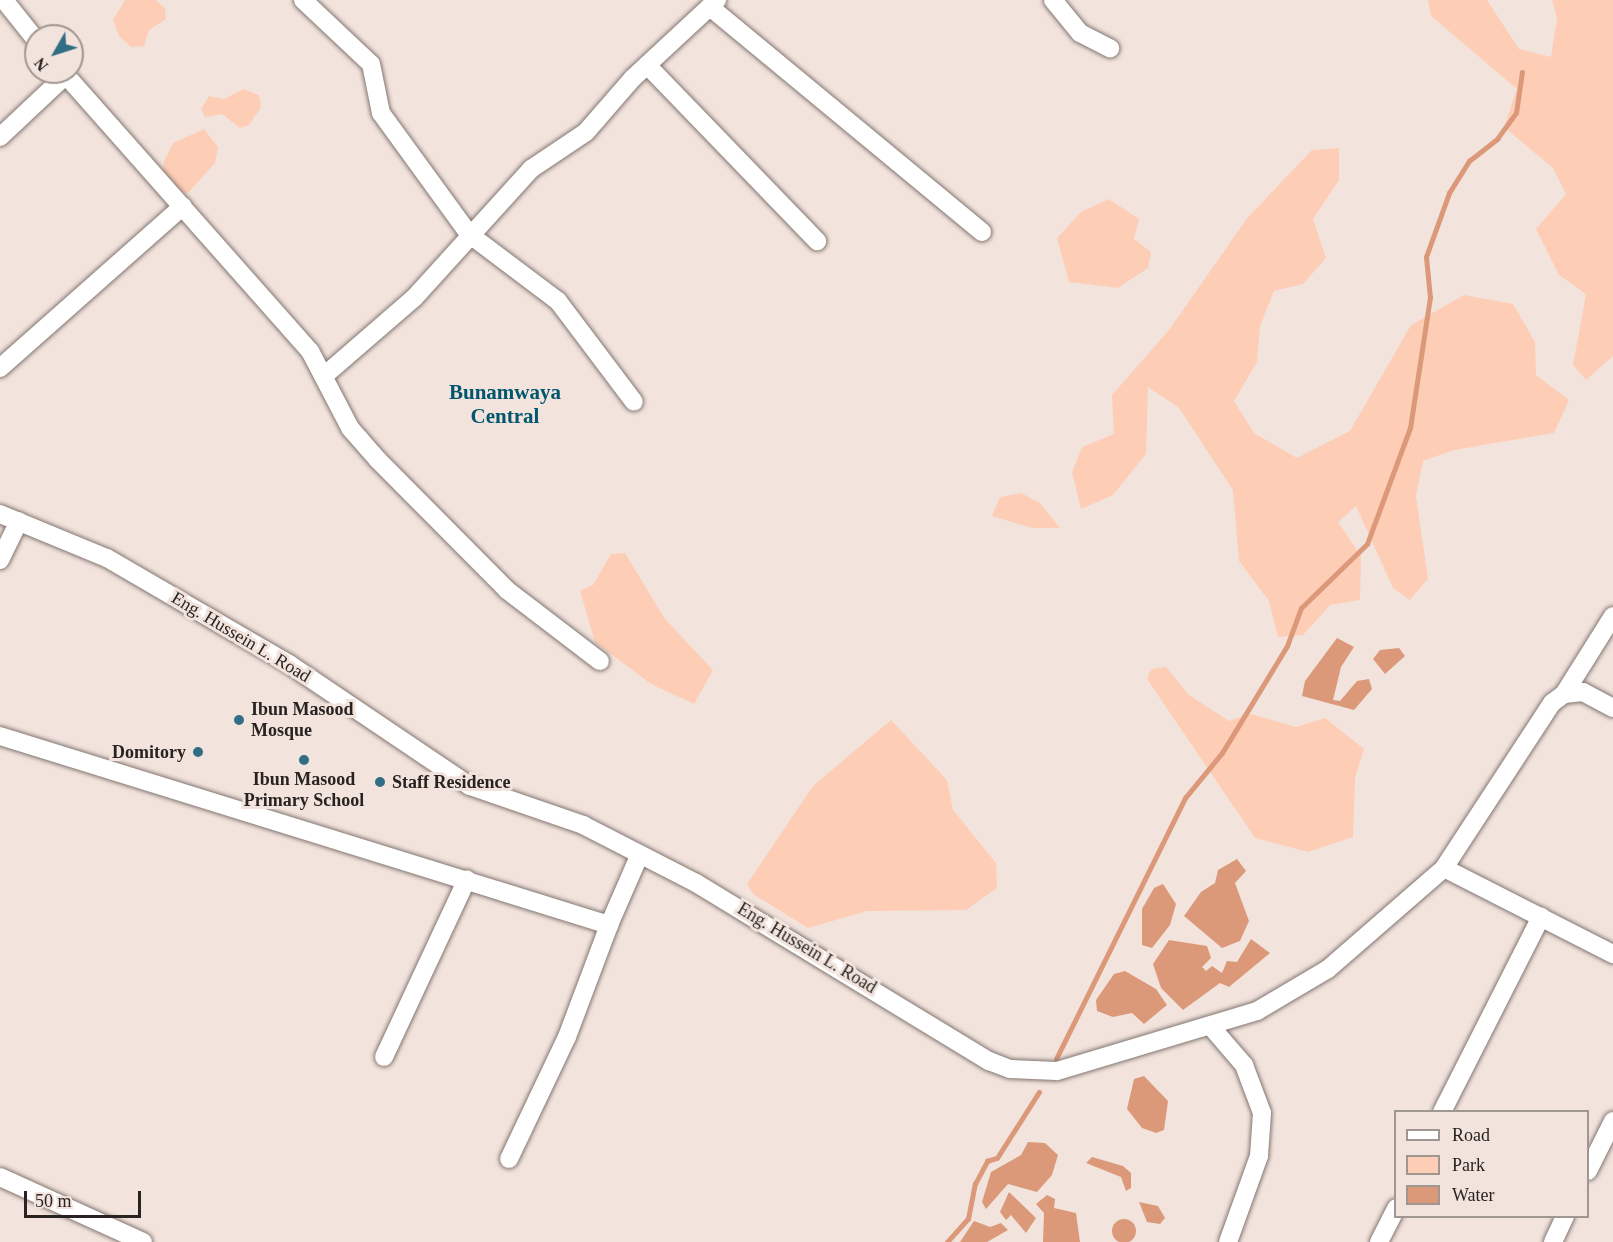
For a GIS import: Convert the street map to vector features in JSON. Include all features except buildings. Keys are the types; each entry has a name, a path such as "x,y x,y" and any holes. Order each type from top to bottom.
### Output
{"street":[{"path":"4,0 24,25"},
{"path":"303,0 371,64 381,113 469,234 558,301 634,402"},
{"path":"1053,0 1080,33 1110,48"},
{"path":"325,375 415,297 469,234 531,169 586,132 647,65 714,3 982,232"},
{"path":"647,65 818,241"},
{"path":"0,137 54,84"},
{"path":"73,84 183,206 325,375 350,428 378,460 507,590 600,661"},
{"path":"0,368 183,206"},
{"name":"Eng. Hussein L. Road","path":"0,513 107,558 217,620 470,786 583,825 640,854 772,925 989,1061 1011,1069 1057,1071 1138,1044 1213,1029 1257,1011 1328,969 1444,867 1528,733 1564,694 1613,616"},
{"path":"0,560 20,521"},
{"path":"1564,694 1583,692 1613,708"},
{"path":"0,736 467,879 609,925"},
{"path":"508,1159 567,1037 609,925 640,854"},
{"path":"1444,867 1613,954"},
{"path":"384,1057 467,879"},
{"path":"1443,1110 1541,917"},
{"path":"1213,1029 1244,1065 1262,1113 1259,1156 1228,1242"},
{"path":"1589,1168 1613,1121"},
{"path":"0,1177 143,1242"},
{"path":"1379,1242 1394,1210"},
{"path":"1553,1242 1564,1218"}],"green space":[{"path":"125,0 156,0 165,8 166,19 149,30 144,46 131,47 119,36 113,20"},
{"path":"1428,0 1487,0 1519,49 1551,57 1557,18 1552,0 1613,0 1613,356 1586,380 1573,365 1586,294 1559,275 1536,229 1566,194 1553,168 1504,127 1517,89 1431,16"},
{"path":"243,89 259,95 261,107 249,125 240,128 222,114 205,117 201,109 209,96 224,99"},
{"path":"204,129 218,147 215,163 188,193 182,192 163,172 164,161 173,143"},
{"path":"1339,148 1339,180 1313,219 1326,258 1303,284 1274,291 1260,326 1257,362 1234,401 1254,433 1297,458 1350,431 1411,325 1464,295 1513,304 1535,342 1536,375 1569,400 1554,433 1454,450 1423,461 1416,496 1428,579 1410,600 1393,588 1356,506 1338,522 1361,556 1360,600 1330,605 1303,635 1278,637 1269,601 1239,561 1233,490 1179,408 1148,387 1146,454 1113,495 1081,509 1072,472 1082,447 1114,434 1112,395 1169,330 1248,217 1312,150"},
{"path":"1109,199 1139,219 1134,239 1151,252 1148,268 1118,288 1069,282 1057,238 1081,212"},
{"path":"1021,493 1040,503 1060,528 1032,528 992,516 1000,497"},
{"path":"625,553 665,619 713,670 694,704 651,684 595,642 580,591 593,585 611,554"},
{"path":"1166,667 1189,695 1229,721 1251,714 1296,727 1325,718 1364,749 1355,778 1353,837 1308,852 1255,838 1147,679 1151,669"},
{"path":"891,720 947,780 953,810 996,863 997,888 966,910 867,911 808,928 753,894 747,884 813,786"}],"water":[{"path":"1337,638 1354,647 1341,667 1333,700 1340,701 1357,681 1369,679 1372,689 1354,710 1302,696 1305,681"},
{"path":"1399,648 1405,656 1385,674 1373,659 1380,650"},
{"path":"1237,859 1246,871 1235,883 1249,921 1240,941 1222,948 1184,916 1201,892 1215,883 1218,870"},
{"path":"1163,884 1176,904 1170,925 1152,948 1142,945 1142,909 1154,888"},
{"path":"1251,939 1270,953 1229,987 1220,983 1183,1010 1161,988 1153,964 1169,940 1207,946 1211,958 1202,967 1206,971 1212,966 1222,973 1227,961 1237,962"},
{"path":"1125,971 1156,989 1167,1005 1144,1024 1132,1013 1113,1017 1097,1011 1096,1000 1114,974"},
{"path":"1144,1076 1168,1101 1164,1130 1156,1133 1142,1128 1127,1109 1134,1079"},
{"path":"1028,1142 1045,1143 1058,1155 1052,1175 1037,1192 1008,1184 986,1209 982,1202 991,1172 1021,1155"},
{"path":"1092,1157 1123,1166 1131,1173 1131,1188 1126,1191 1121,1177 1086,1163"},
{"path":"1009,1192 1036,1218 1026,1233 1011,1215 1006,1220 1000,1212"},
{"path":"1047,1195 1055,1199 1054,1208 1076,1213 1080,1242 1043,1242 1044,1213 1036,1204"},
{"path":"1139,1202 1158,1206 1165,1218 1160,1224 1147,1222"},
{"path":"1124,1219 1129,1220 1135,1226 1135,1236 1129,1242 1124,1243 1119,1242 1113,1236 1112,1231 1113,1226 1119,1220"},
{"path":"974,1221 990,1227 1001,1223 1008,1230 987,1242 960,1242"}],"waterway":[{"path":"1056,1059 1185,798 1222,753 1287,646 1301,608 1367,544 1410,428 1430,298 1426,257 1449,193 1469,161 1497,139 1516,113 1522,72"},
{"path":"947,1242 968,1219 975,1184 987,1161 997,1158 1039,1092"}],"place":[{"name":"Ibun Masood Mosque","path":"239,720"},
{"name":"Domitory","path":"198,752"},
{"name":"Ibun Masood Primary School","path":"304,760"},
{"name":"Staff Residence","path":"380,782"}],"district":[{"name":"Bunamwaya Central","path":"505,404"}]}
